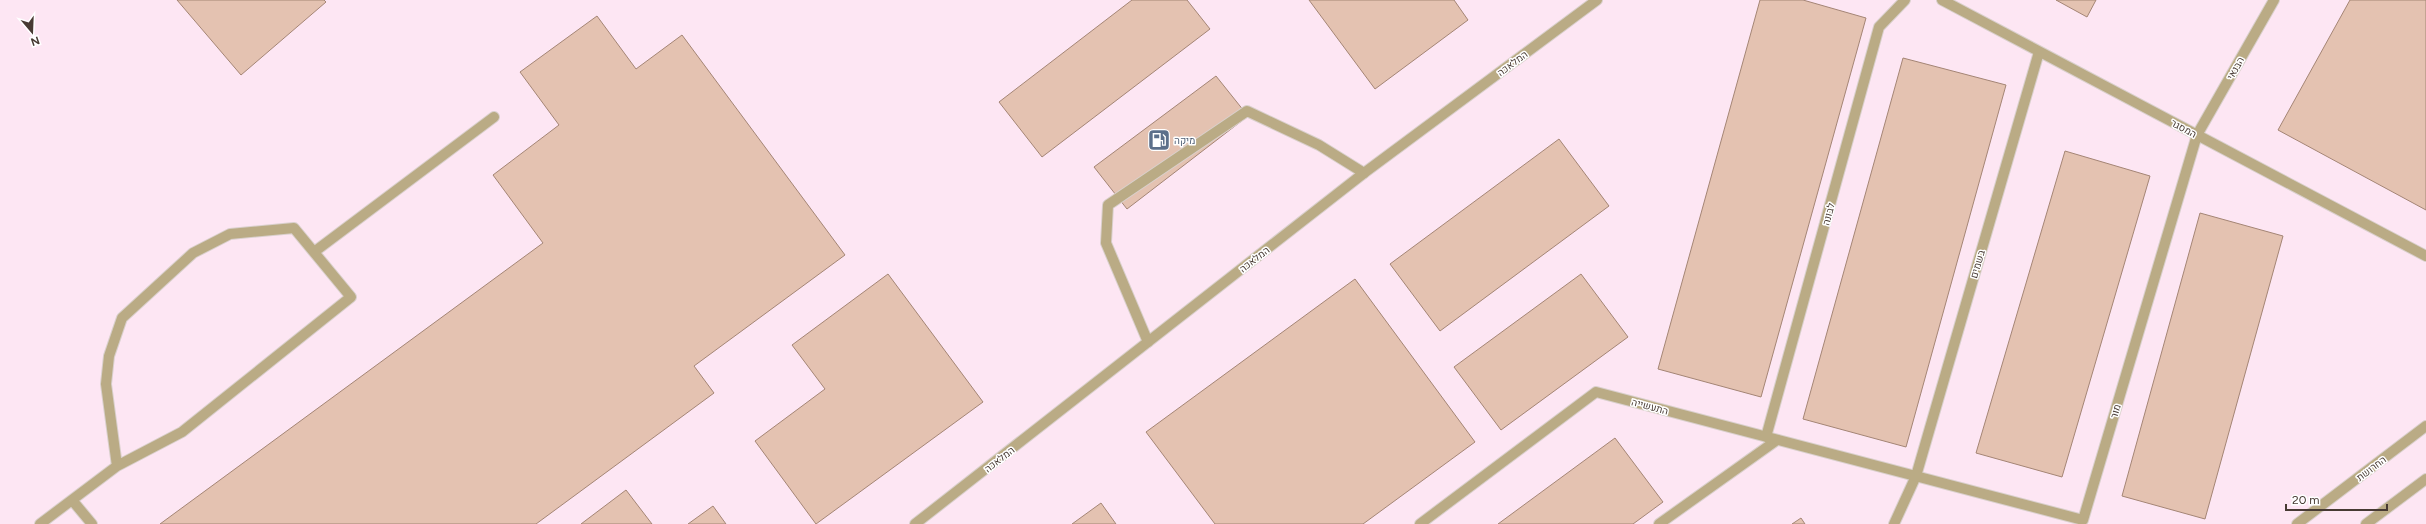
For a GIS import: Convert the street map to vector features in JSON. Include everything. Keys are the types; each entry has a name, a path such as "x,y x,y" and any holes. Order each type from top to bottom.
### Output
{"street":[{"name":"המלאכה","path":"915,524 1364,173 1597,0"},
{"name":"לבונה","path":"1766,437 1879,27 1905,0"},
{"name":"המסגר","path":"1942,0 2426,256"},
{"name":"הבנאי","path":"2197,135 2274,0"},
{"name":"בשמים","path":"1894,524 1916,476 2039,52"},
{"path":"1148,342 1106,243 1108,204 1247,111 1319,145 1364,173"},
{"path":"314,252 494,116"},
{"name":"מור","path":"1916,476 2083,520 2197,135"},
{"path":"40,524 117,466 182,432 351,297 294,228 230,234 194,253 122,318 109,356 106,384 117,466"},
{"name":"התעשייה","path":"1420,524 1596,392 1916,476"},
{"name":"החרושת","path":"2297,524 2426,426"},
{"path":"1658,524 1777,440"},
{"path":"2366,524 2426,478"},
{"path":"72,500 92,524"}],"shaded area":[{"path":"0,0 2426,0 2426,524 0,524"}],"building":[{"path":"177,0 324,0 326,2 241,75"},
{"path":"1132,0 1187,0 1210,29 1042,157 999,102"},
{"path":"1309,0 1454,0 1468,20 1375,89"},
{"path":"1760,0 1803,0 1866,18 1761,397 1658,369"},
{"path":"2056,0 2096,0 2087,17"},
{"path":"2350,0 2426,0 2426,210 2278,130"},
{"path":"597,16 636,69 682,35 845,255 694,366 714,393 536,524 160,524 543,243 493,175 559,125 520,72"},
{"path":"1903,58 2006,85 1906,447 1803,419"},
{"path":"1216,76 1248,116 1127,209 1094,167"},
{"path":"1559,139 1609,206 1440,331 1390,264"},
{"path":"2065,151 2150,176 2062,477 1976,453"},
{"path":"2200,213 2283,236 2205,519 2122,496"},
{"path":"888,274 983,402 816,524 755,441 825,389 792,345"},
{"path":"1581,274 1628,337 1501,430 1454,367"},
{"path":"1355,279 1475,442 1363,524 1215,524 1146,432"},
{"path":"1615,438 1663,502 1633,524 1498,524"},
{"path":"626,490 652,524 581,524"},
{"path":"1101,503 1116,524 1072,524"},
{"path":"713,506 726,524 688,524"},
{"path":"1801,518 1805,524 1792,524"}],"place":[{"name":"מיקה","path":"1159,140"}]}
